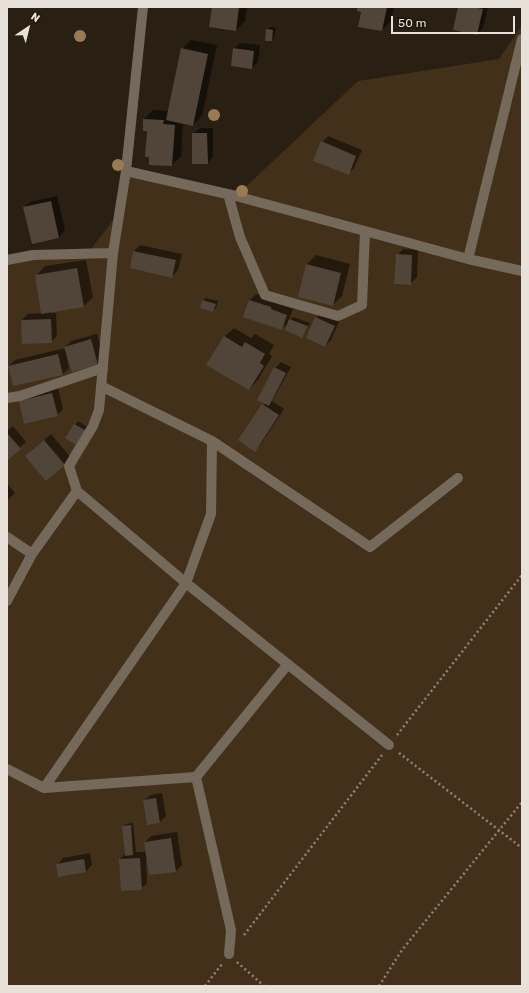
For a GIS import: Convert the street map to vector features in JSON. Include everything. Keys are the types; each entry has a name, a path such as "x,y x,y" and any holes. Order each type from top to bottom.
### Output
{"street":[{"path":"143,7 126,171 113,253 99,410 69,466 77,491 186,582 389,745"},
{"path":"468,259 522,39"},
{"path":"126,171 228,194 468,259 522,271"},
{"path":"228,194 240,237 265,295 338,316 362,306 365,231"},
{"path":"7,260 33,255 113,253"},
{"path":"7,398 20,396 103,368"},
{"path":"101,386 212,441 370,547 458,478"},
{"path":"44,788 186,582 211,514 212,441"},
{"path":"7,601 32,554 77,491"},
{"path":"7,536 32,554"},
{"path":"7,769 44,788 196,777 288,664"},
{"path":"196,777 231,930 229,954"}],"path":[{"path":"243,935 522,575"},
{"path":"389,745 522,848"},
{"path":"379,986 402,950 522,802"},
{"path":"205,986 229,954 264,986"}],"shaded area":[{"path":"522,25 522,986 7,986 7,260 66,252 83,259 125,205 126,171 236,196 358,81 499,59"}],"building":[{"path":"212,7 239,7 236,31 209,27"},
{"path":"357,7 387,7 382,31 358,27 361,12 357,11"},
{"path":"458,7 483,9 477,35 453,30"},
{"path":"266,29 273,30 272,41 265,41"},
{"path":"181,48 208,54 193,126 166,120"},
{"path":"233,48 254,51 252,69 231,66"},
{"path":"143,119 164,120 163,124 175,125 172,166 149,165 149,157 145,157 147,131 143,131"},
{"path":"192,133 207,133 208,164 192,164"},
{"path":"321,141 356,156 349,175 313,161"},
{"path":"51,201 59,238 32,244 23,207"},
{"path":"133,251 176,260 172,278 130,268"},
{"path":"396,254 412,255 411,285 394,284"},
{"path":"306,264 341,273 333,306 298,297"},
{"path":"77,268 84,307 41,314 35,275"},
{"path":"202,300 216,304 213,312 200,308"},
{"path":"249,300 271,307 271,309 287,315 282,330 243,317"},
{"path":"315,317 335,326 325,347 306,338"},
{"path":"51,319 52,343 22,344 21,320"},
{"path":"289,319 308,326 302,338 285,330"},
{"path":"224,336 242,347 245,342 265,354 260,363 264,366 249,390 206,365"},
{"path":"91,339 98,365 72,372 64,347"},
{"path":"58,354 63,375 13,386 8,366"},
{"path":"274,367 286,373 269,406 257,400"},
{"path":"52,393 58,416 24,424 19,401"},
{"path":"262,404 279,415 255,452 238,440"},
{"path":"74,424 85,430 76,445 65,438"},
{"path":"7,433 21,449 7,461"},
{"path":"44,440 65,465 46,481 25,456"},
{"path":"156,798 160,823 147,825 143,800"},
{"path":"131,825 133,855 125,856 122,826"},
{"path":"171,838 176,872 149,875 144,842"},
{"path":"140,858 142,890 121,891 119,859"},
{"path":"84,859 86,872 58,877 56,864"}]}
